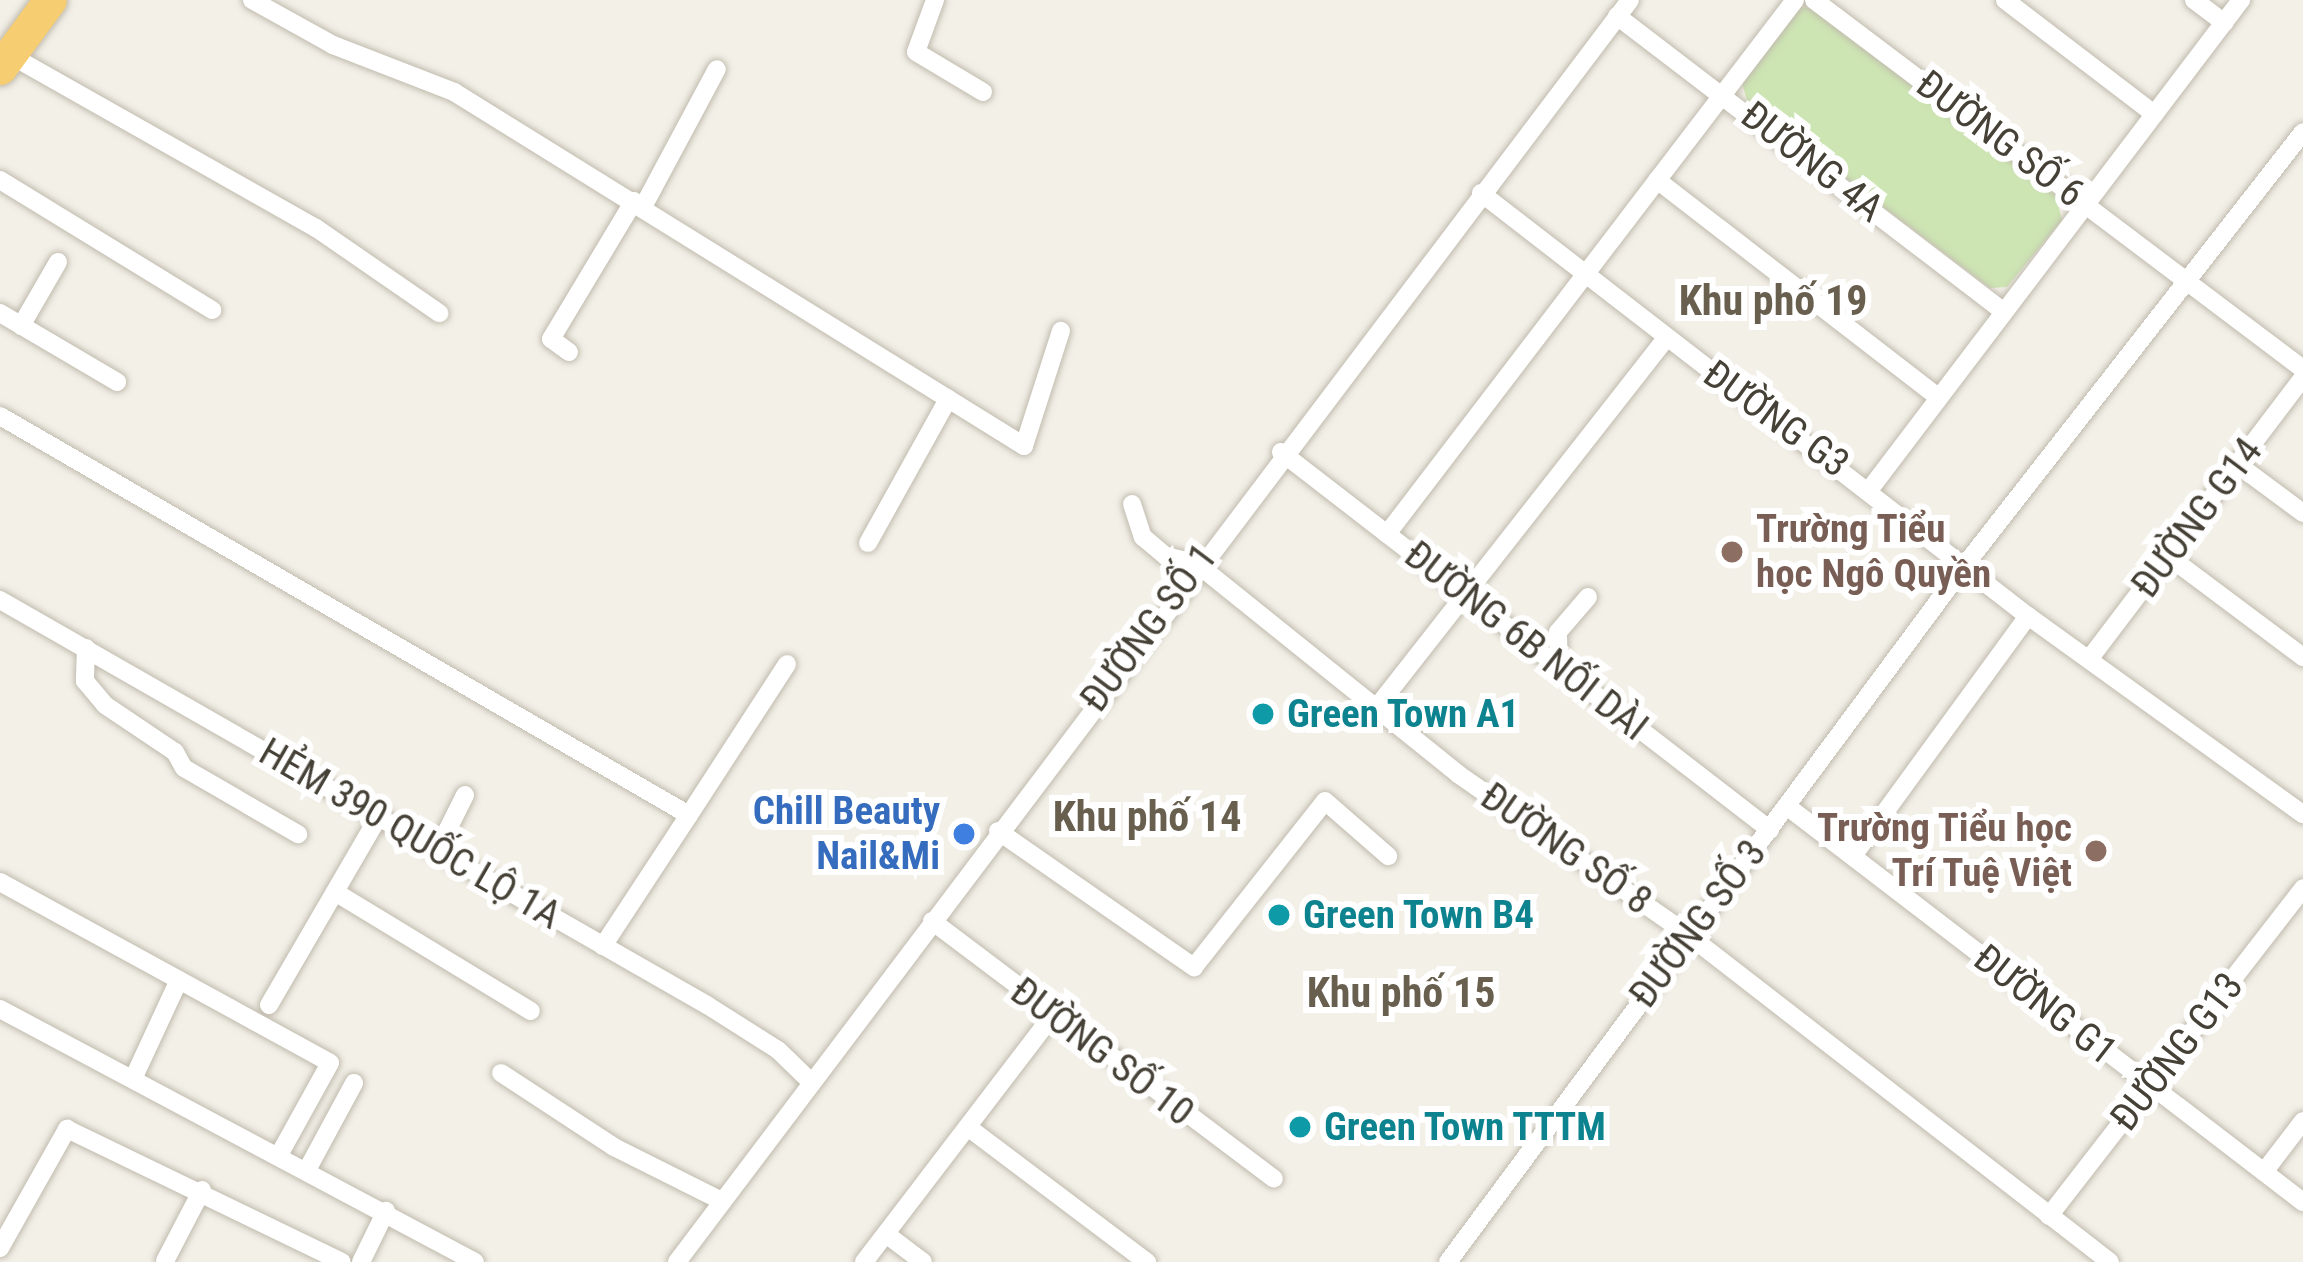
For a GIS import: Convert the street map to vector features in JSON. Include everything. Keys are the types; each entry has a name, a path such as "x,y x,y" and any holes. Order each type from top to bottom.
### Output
{"highway":[{"path":"3,52 25,0"},
{"path":"3,52 50,0"}],"street":[{"path":"252,0 333,45 454,92 1024,446 1061,331"},
{"path":"935,0 916,52 983,92"},
{"path":"1388,534 1795,0"},
{"name":"ĐƯỜNG SỐ 6","path":"1814,0 2303,373"},
{"path":"2005,0 2154,114"},
{"path":"2194,0 2224,23"},
{"path":"1870,489 2241,0"},
{"name":"ĐƯỜNG 4A","path":"1623,8 1722,92 2004,312"},
{"name":"ĐƯỜNG SỐ 1","path":"676,1262 1281,452 1623,8"},
{"path":"3,52 316,228 439,314"},
{"path":"569,352 551,339 639,203 717,69"},
{"name":"ĐƯỜNG SỐ 3","path":"1448,1262 1964,566 2303,132"},
{"path":"1657,180 1939,398"},
{"path":"0,181 212,310"},
{"name":"ĐƯỜNG G3","path":"1481,193 1870,489 2028,616 2303,814"},
{"path":"21,326 58,262"},
{"path":"0,313 117,382"},
{"path":"1377,707 1470,596 1666,338"},
{"name":"ĐƯỜNG G14","path":"2090,658 2303,373"},
{"path":"868,543 948,399"},
{"path":"0,416 689,815"},
{"name":"ĐƯỜNG 6B NỐI DÀI","path":"1281,452 1770,830"},
{"path":"2237,464 2303,513"},
{"name":"ĐƯỜNG SỐ 8","path":"1132,504 1143,537 1166,556 1197,564 1377,707 1687,934 2110,1262"},
{"path":"2168,556 2303,656"},
{"path":"1558,665 1558,632 1588,597"},
{"name":"HẺM 390 QUỐC LỘ 1A","path":"0,600 439,847 778,1050 811,1082"},
{"path":"1852,856 2028,616"},
{"path":"86,648 85,681 105,705 176,752 184,768 298,834"},
{"path":"603,946 787,664"},
{"path":"439,847 465,795"},
{"path":"998,831 1194,967 1325,801 1388,856"},
{"name":"ĐƯỜNG G1","path":"1788,807 2303,1202"},
{"path":"269,1005 380,814"},
{"path":"0,882 330,1063 279,1155"},
{"name":"ĐƯỜNG G13","path":"2049,1216 2303,888"},
{"path":"335,892 531,1011"},
{"name":"ĐƯỜNG SỐ 10","path":"932,921 1051,1017 1274,1179"},
{"path":"133,1079 179,980"},
{"path":"0,1009 475,1262"},
{"path":"864,1262 1051,1017"},
{"path":"501,1073 614,1147 722,1201"},
{"path":"307,1170 354,1083"},
{"path":"2264,1172 2303,1121"},
{"path":"969,1128 1147,1262"},
{"path":"0,1248 67,1129 202,1190 342,1262"},
{"path":"165,1262 202,1190"},
{"path":"361,1262 386,1211"},
{"path":"886,1234 923,1262"}],"green space":[{"path":"1799,7 1813,8 2056,196 2062,220 2007,287 1990,288 1748,104 1742,83"}],"place":[{"name":"Trường Tiểu học Ngô Quyền","path":"1732,552"},
{"name":"Green Town A1","path":"1263,714"},
{"name":"Chill Beauty Nail&Mi","path":"964,834"},
{"name":"Trường Tiểu học Trí Tuệ Việt","path":"2096,851"},
{"name":"Green Town B4","path":"1279,915"},
{"name":"Green Town TTTM","path":"1300,1127"}],"district":[{"name":"Khu phố 19","path":"1773,301"},
{"name":"Khu phố 14","path":"1147,817"},
{"name":"Khu phố 15","path":"1401,993"}]}
